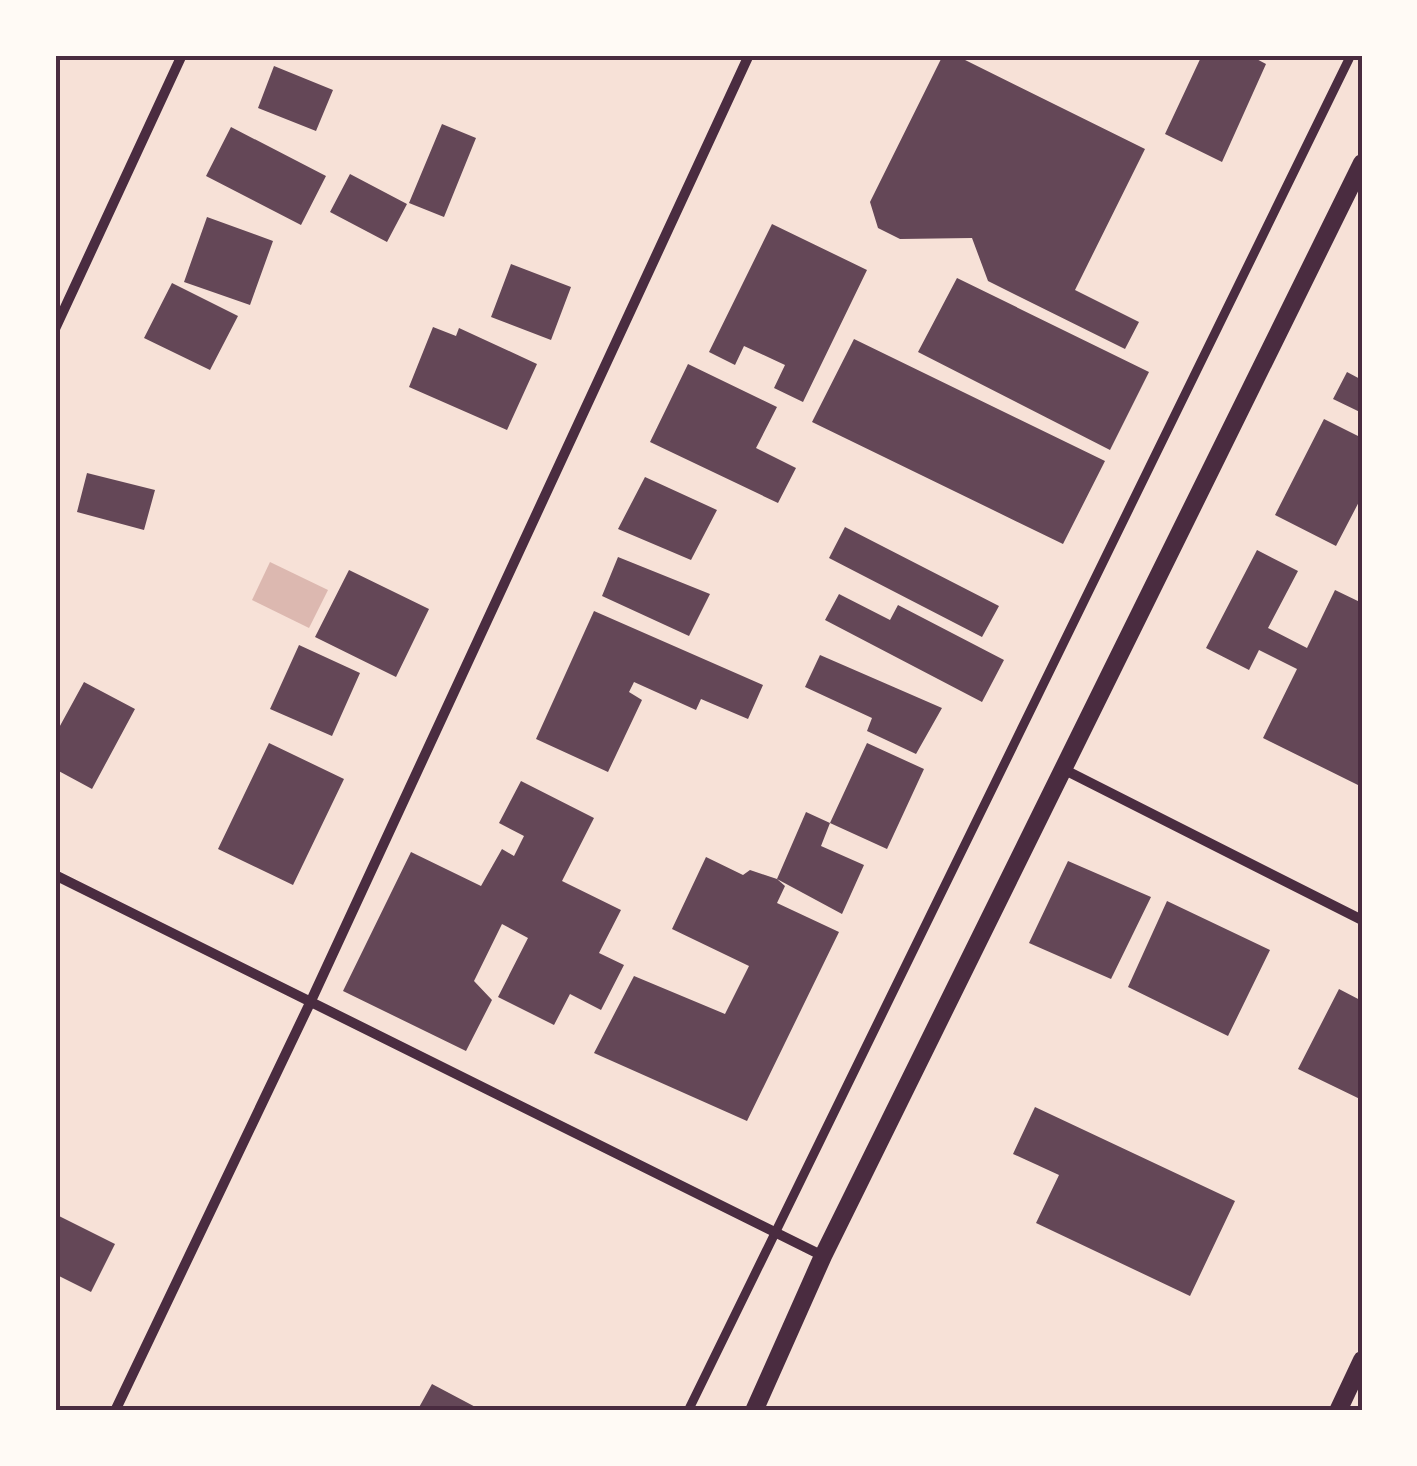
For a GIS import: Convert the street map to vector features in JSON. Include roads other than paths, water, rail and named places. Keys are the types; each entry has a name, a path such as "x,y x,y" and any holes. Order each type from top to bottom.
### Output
{"street":[{"path":"55,329 182,55"},
{"path":"115,1411 310,1003 749,55"},
{"path":"688,1411 1349,59"},
{"path":"754,1411 823,1256 1362,163"},
{"path":"1063,769 1362,920"},
{"path":"55,876 823,1256"},
{"path":"1338,1411 1362,1360"}]}
